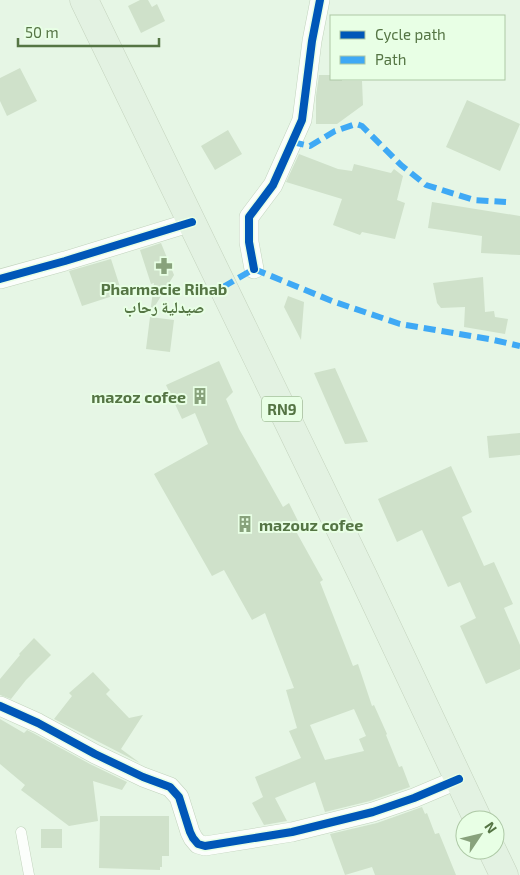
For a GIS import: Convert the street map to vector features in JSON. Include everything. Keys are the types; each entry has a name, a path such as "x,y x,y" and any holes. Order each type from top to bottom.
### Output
{"main road":[{"name":"RN9","path":"84,0 473,810"},
{"path":"497,860 504,875"}],"street":[{"path":"254,269 249,242 249,217 273,185 302,120 312,41 320,0"},
{"path":"0,279 192,222"},
{"path":"0,706 38,722 95,754 170,787 180,797 193,838 198,844 205,846 292,832 373,812 414,798 459,779"}],"lane":[{"path":"21,832 29,875"}],"building":[{"path":"140,0 148,0 152,7 157,4 165,21 141,33 128,6"},
{"path":"20,68 37,101 7,116 0,101 0,78"},
{"path":"319,75 330,75 330,80 362,81 363,105 337,124 316,124 316,96"},
{"path":"467,100 520,124 500,171 446,147"},
{"path":"228,130 242,154 215,170 201,146"},
{"path":"299,154 338,169 352,171 354,164 391,173 394,169 403,176 397,200 405,203 395,239 362,232 360,235 333,225 342,199 286,182"},
{"path":"432,202 520,216 520,255 481,253 482,236 428,228"},
{"path":"161,243 174,275 150,314 154,283 151,284 140,250"},
{"path":"111,259 122,293 82,306 69,271"},
{"path":"483,277 485,312 494,311 495,317 508,319 505,334 464,327 465,307 441,308 437,303 433,283"},
{"path":"288,296 304,302 301,340 284,307"},
{"path":"150,317 174,320 170,352 146,349"},
{"path":"219,361 233,392 226,399 239,429 283,507 289,503 299,523 293,526 323,580 320,582 353,666 358,664 372,706 374,705 399,767 402,766 410,787 370,801 325,812 315,782 275,798 287,821 264,825 252,803 263,797 255,777 301,758 289,731 297,728 286,690 294,688 265,613 252,620 224,570 212,576 154,474 208,444 195,413 182,419 166,385","holes":["354,709 366,736 359,739 364,751 325,760 310,725"]},
{"path":"335,368 368,442 345,444 314,373"},
{"path":"520,433 520,455 489,458 487,436"},
{"path":"451,466 472,512 462,517 484,566 494,562 513,604 504,608 520,645 520,669 486,684 460,626 476,618 460,582 448,587 422,530 397,542 378,499"},
{"path":"34,638 51,655 26,680 11,699 0,695 0,679"},
{"path":"93,672 110,690 106,694 129,718 143,715 121,749 140,763 54,719 72,696 69,693"},
{"path":"0,719 24,733 27,730 127,782 122,790 93,781 98,821 69,826 21,790 25,785 0,764"},
{"path":"422,807 425,814 427,813 435,834 439,833 456,875 375,875 372,867 345,875 330,834 377,823"},
{"path":"100,816 169,816 169,856 162,856 162,867 160,867 160,870 99,868"},
{"path":"41,829 62,829 62,848 41,848"}],"marked path":[{"path":"292,142 310,146 335,131 356,124 362,126 401,165 426,185 474,200 506,202"},
{"path":"223,287 254,269 332,301 400,324 520,346"}],"cycle path":[{"path":"254,269 249,242 249,217 273,185 302,120 312,41 320,0"},
{"path":"0,279 192,222"},
{"path":"0,706 38,723 143,777 170,787 179,797 193,838 198,844 205,846 292,832 373,812 414,798 459,779"}],"place":[{"name":"Pharmacie Rihab صيدلية رحاب","path":"164,266"},
{"name":"mazoz cofee","path":"200,396"},
{"name":"mazouz cofee","path":"245,524"}]}
